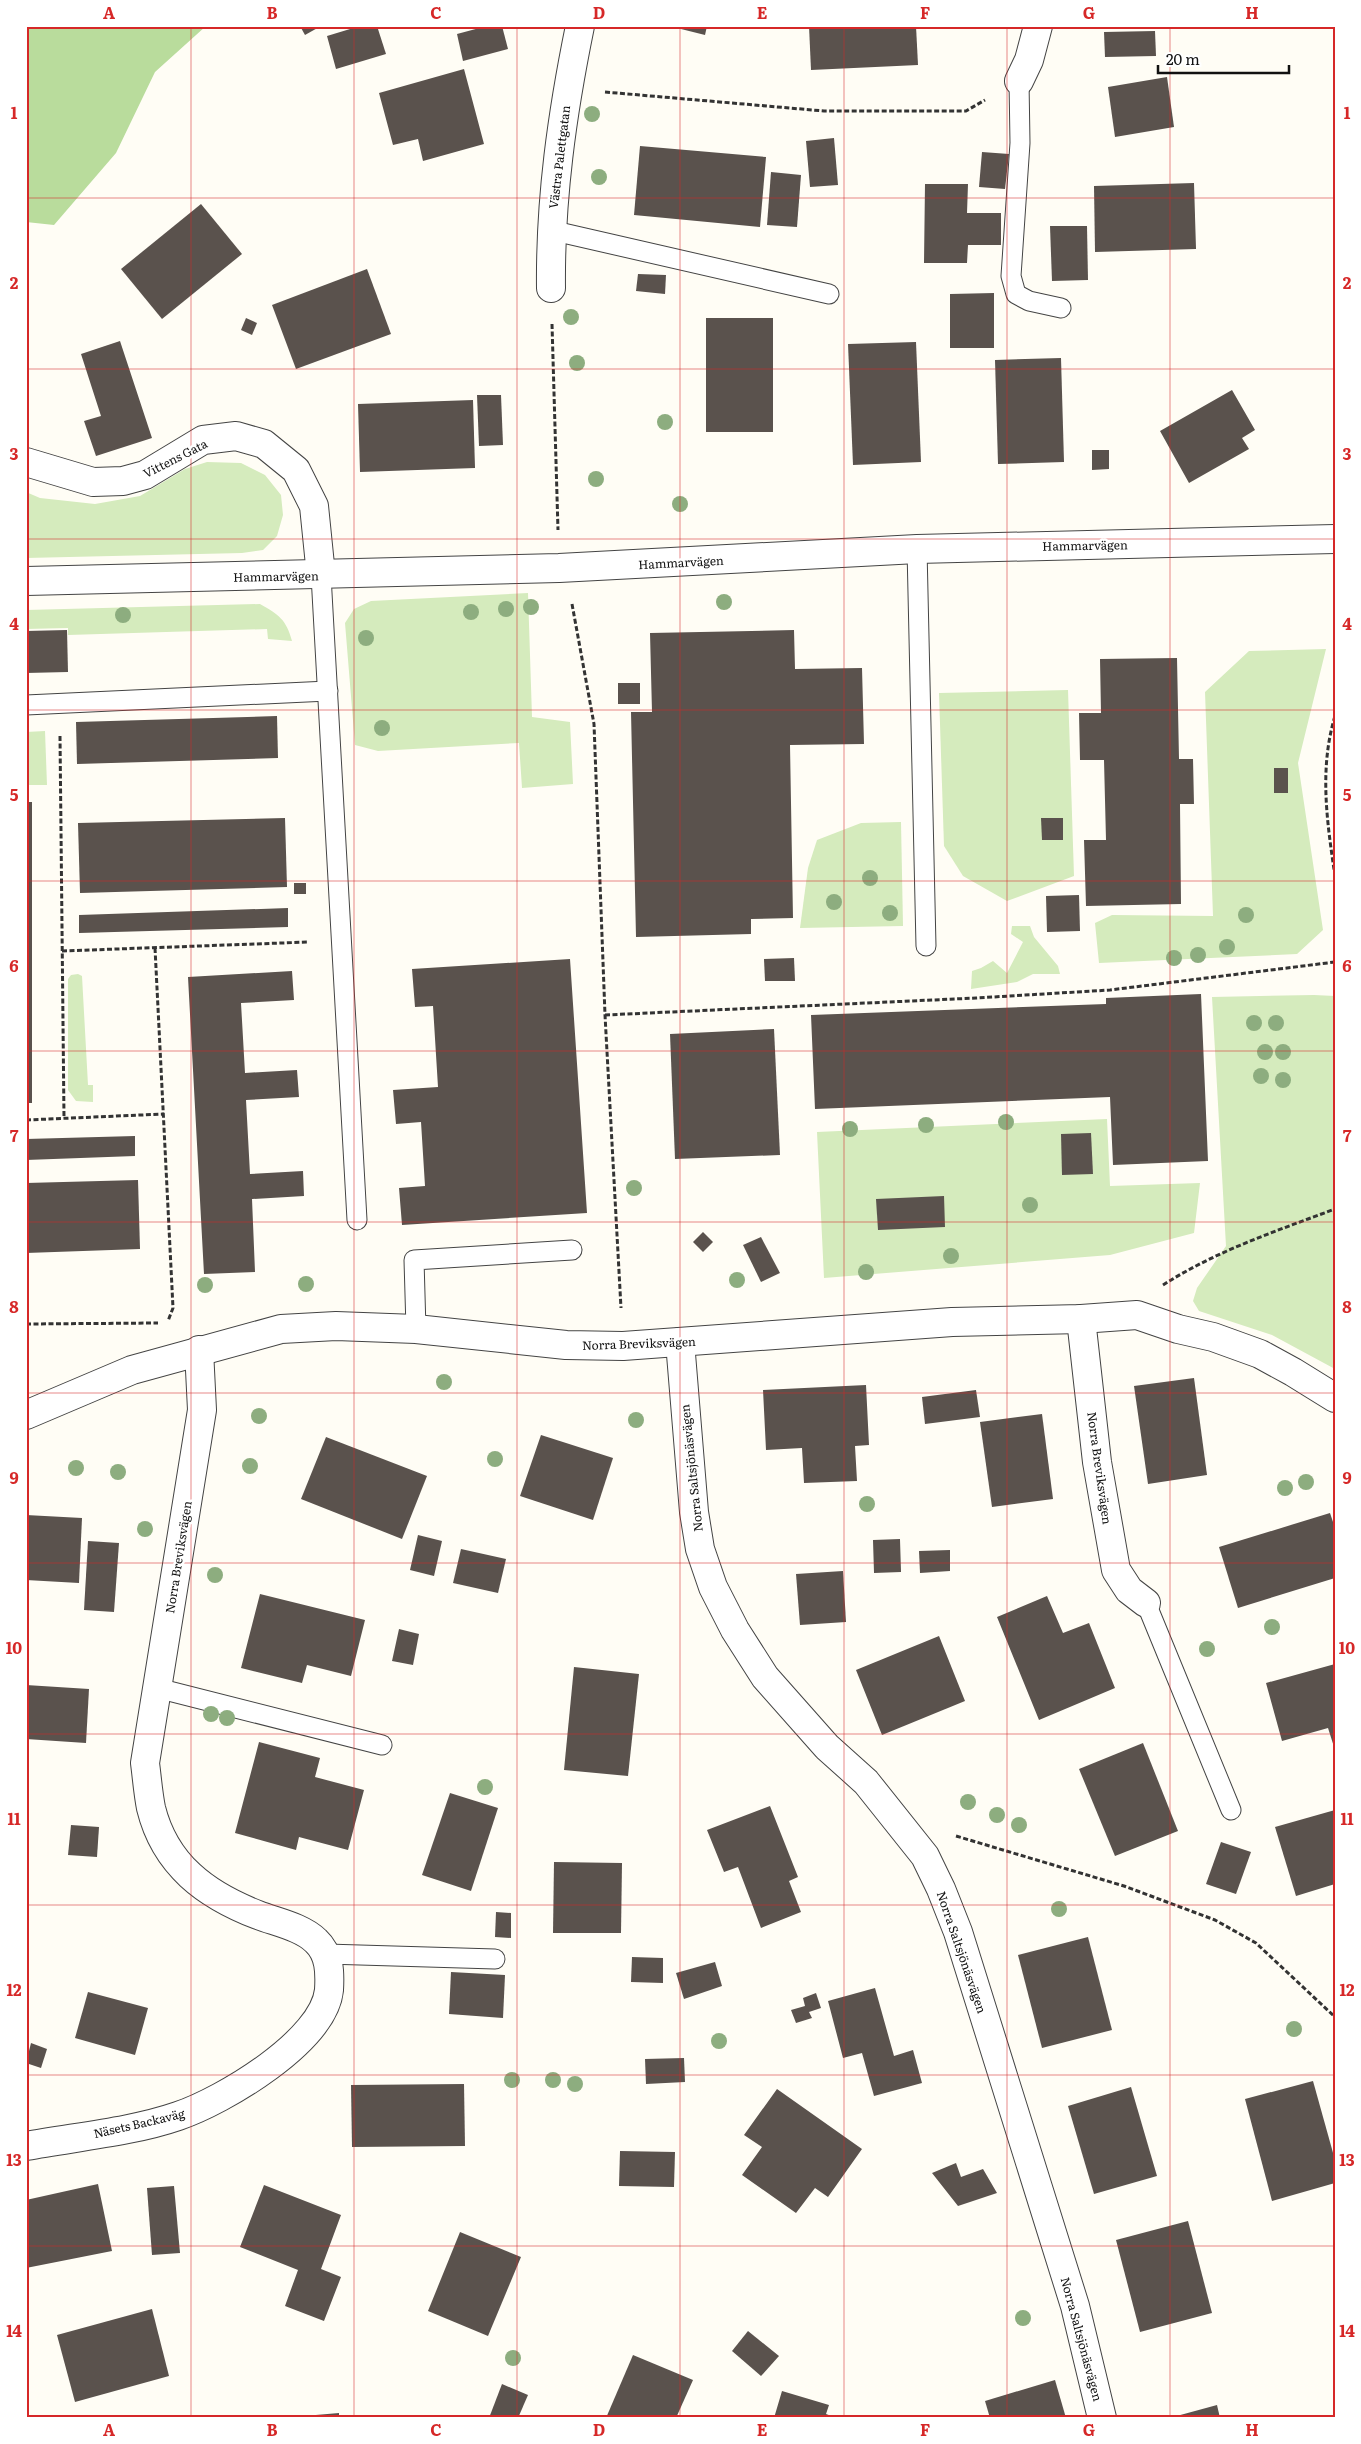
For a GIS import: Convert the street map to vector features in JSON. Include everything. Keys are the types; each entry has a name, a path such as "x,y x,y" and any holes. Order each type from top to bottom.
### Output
{"street":[{"name":"Västra Palettgatan","path":"550,288 550,230 567,88 580,26"},
{"path":"1019,81 1029,60 1038,26"},
{"name":"Vittens Gata","path":"26,462 94,482 123,481 145,475 203,440 236,436 264,444 296,470 314,506 321,575"},
{"name":"Hammarvägen","path":"26,581 559,568 917,549 1335,539"},
{"name":"Norra Breviksvägen","path":"26,1415 132,1370 199,1350 281,1329 336,1326 416,1329 566,1345 624,1346 952,1322 1081,1320 1137,1315 1178,1329 1213,1337 1260,1354 1294,1372 1335,1398"},
{"name":"Norra Breviksvägen","path":"1081,1320 1097,1462 1116,1570 1129,1590 1146,1604"},
{"name":"Norra Saltsjönäsvägen","path":"680,1342 694,1512 700,1549 713,1587 735,1630 766,1676 827,1748 866,1782 896,1818 925,1856 941,1889 958,1932 1075,2306 1102,2418"},
{"name":"Norra Breviksvägen","path":"199,1350 202,1410 144,1763 152,1809 162,1837 177,1862 201,1887 230,1904 299,1930 316,1940 326,1954"},
{"name":"Näsets Backaväg","path":"26,2146 138,2126 178,2116 204,2106 254,2076 288,2051 313,2027 325,2008 330,1982 330,1969 326,1954"}],"lane":[{"path":"1019,81 1020,143 1011,276 1016,294 1029,301 1061,308"},
{"path":"550,230 829,294"},
{"path":"917,549 926,946"},
{"path":"321,575 357,1220"},
{"path":"26,705 328,691"},
{"path":"416,1329 414,1260 572,1250"},
{"path":"1146,1604 1231,1810"},
{"path":"156,1688 382,1745"},
{"path":"326,1954 494,1959"}],"path":[{"path":"567,88 824,111 966,111 1019,81"},
{"path":"550,288 559,568"},
{"path":"593,566 595,590 571,592 594,724 605,1015 624,1346"},
{"path":"60,704 64,1118"},
{"path":"1335,716 1326,766 1325,805 1335,876"},
{"path":"62,951 342,940"},
{"path":"26,1324 149,1321 167,1324 173,1308 155,948"},
{"path":"605,1015 1110,990 1335,962"},
{"path":"26,1120 164,1114"},
{"path":"1137,1315 1151,1292 1186,1270 1251,1240 1335,1209"},
{"path":"953,1835 1124,1886 1215,1920 1256,1943 1335,2017"}],"green space":[{"path":"26,26 206,26 155,72 116,153 54,225 26,222"},
{"path":"207,462 241,463 265,475 281,495 283,515 277,536 263,550 242,553 26,558 26,492 40,498 95,504 140,496 185,469"},
{"path":"528,593 532,717 570,722 573,784 522,788 519,743 378,751 355,745 345,623 354,609 371,601"},
{"path":"260,604 281,618 287,627 292,641 268,639 267,629 68,635 68,628 26,629 26,610"},
{"path":"1326,649 1298,763 1323,930 1297,954 1099,963 1095,923 1112,915 1213,916 1205,692 1249,651"},
{"path":"1068,690 1074,876 1007,901 963,876 944,846 939,693"},
{"path":"45,731 47,785 26,785 26,732"},
{"path":"901,822 903,926 800,928 808,868 817,840 861,823"},
{"path":"1012,926 1030,926 1034,937 1058,966 1060,974 1033,974 1017,982 971,989 972,971 993,961 1007,973 1023,942 1011,934"},
{"path":"78,974 82,976 88,1085 93,1085 93,1102 76,1101 68,1090 68,979 71,975"},
{"path":"1335,996 1335,1369 1272,1335 1199,1311 1193,1301 1197,1288 1226,1246 1212,997"},
{"path":"1107,1119 1110,1186 1200,1183 1194,1233 1110,1255 824,1278 817,1132"}],"building":[{"path":"300,26 321,26 305,35"},
{"path":"360,26 377,26 386,54 336,69 327,36"},
{"path":"487,26 502,26 508,49 463,61 457,34"},
{"path":"669,26 707,26 705,35"},
{"path":"809,26 916,26 918,65 811,70"},
{"path":"1155,31 1156,56 1105,57 1104,32"},
{"path":"464,69 484,144 423,161 418,139 393,145 379,93"},
{"path":"1167,77 1174,127 1115,137 1108,87"},
{"path":"834,138 838,185 810,187 806,141"},
{"path":"640,146 766,157 760,227 634,215"},
{"path":"982,152 1009,154 1005,189 979,187"},
{"path":"771,172 801,175 797,227 767,225"},
{"path":"1194,183 1196,249 1095,252 1094,186"},
{"path":"925,184 968,184 967,213 1001,213 1001,245 968,245 967,263 924,263"},
{"path":"201,204 242,254 162,319 121,269"},
{"path":"1050,226 1087,226 1088,280 1052,281"},
{"path":"367,269 391,334 296,369 272,305"},
{"path":"638,274 666,275 665,294 636,291"},
{"path":"994,293 994,348 950,348 950,294"},
{"path":"246,318 257,323 252,335 241,330"},
{"path":"706,318 773,318 773,432 706,432"},
{"path":"120,341 152,438 96,456 84,421 101,416 81,354"},
{"path":"916,342 921,462 853,465 848,344"},
{"path":"1061,358 1064,462 998,464 995,360"},
{"path":"1232,390 1255,430 1242,438 1249,449 1189,483 1160,431"},
{"path":"477,395 501,395 503,445 479,446"},
{"path":"473,400 475,468 360,472 358,404"},
{"path":"1092,450 1109,450 1109,469 1092,470"},
{"path":"67,630 68,672 26,673 26,631"},
{"path":"794,630 795,669 862,668 864,744 790,745 793,918 751,919 751,934 636,937 631,712 652,712 650,633"},
{"path":"1177,658 1179,759 1193,759 1194,804 1180,804 1181,904 1086,906 1084,840 1106,840 1104,760 1080,760 1079,713 1101,713 1100,659"},
{"path":"618,683 640,683 640,704 618,704"},
{"path":"277,716 278,758 77,764 76,722"},
{"path":"1274,768 1288,768 1288,793 1274,793"},
{"path":"26,802 32,802 32,1103 26,1103"},
{"path":"285,818 287,887 80,893 78,823"},
{"path":"1041,818 1063,818 1063,840 1042,840"},
{"path":"294,883 306,883 306,894 294,894"},
{"path":"1079,895 1080,931 1047,932 1046,896"},
{"path":"288,908 288,927 79,933 79,915"},
{"path":"794,958 795,981 765,981 764,959"},
{"path":"570,959 587,1213 402,1225 399,1188 425,1186 421,1122 396,1124 393,1090 438,1087 433,1006 415,1007 412,969"},
{"path":"292,971 294,1000 241,1003 245,1073 297,1070 299,1097 246,1100 250,1174 303,1171 304,1196 252,1199 255,1272 204,1274 188,977"},
{"path":"1201,994 1208,1161 1113,1165 1110,1097 815,1109 811,1015 1106,1004 1106,998"},
{"path":"774,1029 780,1155 675,1159 670,1034"},
{"path":"1091,1133 1093,1174 1062,1175 1061,1134"},
{"path":"135,1136 135,1156 26,1160 26,1139"},
{"path":"138,1180 140,1249 26,1253 26,1183"},
{"path":"944,1196 945,1227 878,1230 876,1199"},
{"path":"703,1232 713,1242 703,1252 693,1242"},
{"path":"761,1237 780,1273 761,1282 743,1245"},
{"path":"1194,1378 1207,1475 1148,1484 1134,1386"},
{"path":"866,1385 869,1445 855,1446 857,1481 804,1483 802,1448 766,1450 763,1390"},
{"path":"976,1390 980,1417 925,1424 922,1397"},
{"path":"1042,1414 1053,1499 992,1507 980,1422"},
{"path":"541,1435 613,1458 593,1520 520,1496"},
{"path":"326,1437 427,1476 402,1539 301,1499"},
{"path":"1330,1513 1335,1528 1335,1578 1238,1608 1219,1547"},
{"path":"26,1515 82,1518 79,1583 26,1580"},
{"path":"418,1535 442,1541 434,1576 410,1570"},
{"path":"900,1539 901,1572 874,1573 873,1540"},
{"path":"88,1541 119,1543 114,1612 84,1610"},
{"path":"461,1549 506,1559 498,1593 453,1583"},
{"path":"950,1550 950,1571 920,1573 919,1551"},
{"path":"843,1571 846,1622 800,1625 796,1574"},
{"path":"260,1594 365,1620 351,1676 307,1665 302,1683 241,1668"},
{"path":"1047,1596 1063,1633 1089,1623 1115,1688 1039,1720 997,1617"},
{"path":"399,1629 419,1634 413,1665 392,1661"},
{"path":"939,1636 965,1701 882,1735 856,1670"},
{"path":"1335,1664 1335,1750 1328,1728 1282,1741 1266,1683"},
{"path":"574,1667 639,1674 628,1776 564,1770"},
{"path":"26,1685 89,1689 86,1743 26,1739"},
{"path":"259,1742 320,1758 315,1777 364,1790 348,1850 299,1837 296,1850 235,1833"},
{"path":"1143,1743 1178,1831 1115,1856 1079,1769"},
{"path":"450,1793 498,1808 471,1891 422,1875"},
{"path":"770,1806 798,1877 789,1881 801,1912 761,1928 738,1867 724,1872 707,1830"},
{"path":"1335,1810 1335,1884 1296,1896 1275,1827"},
{"path":"71,1825 99,1827 97,1857 68,1855"},
{"path":"1221,1842 1251,1852 1236,1894 1206,1884"},
{"path":"554,1862 622,1863 621,1933 553,1933"},
{"path":"496,1912 511,1913 511,1938 495,1937"},
{"path":"1088,1937 1112,2030 1042,2048 1018,1955"},
{"path":"632,1957 663,1958 663,1983 631,1982"},
{"path":"715,1962 722,1986 684,1999 676,1973"},
{"path":"451,1972 505,1975 503,2018 449,2014"},
{"path":"875,1988 894,2056 913,2050 922,2083 874,2096 862,2053 843,2058 828,2001"},
{"path":"88,1992 148,2008 135,2055 75,2038"},
{"path":"816,1993 821,2008 809,2012 812,2018 796,2023 791,2010 805,2006 803,1998"},
{"path":"31,2043 47,2049 41,2068 26,2063"},
{"path":"684,2058 685,2082 646,2084 645,2059"},
{"path":"1313,2081 1335,2160 1335,2183 1272,2201 1245,2099"},
{"path":"464,2084 465,2146 352,2147 351,2085"},
{"path":"1131,2087 1157,2176 1094,2194 1068,2106"},
{"path":"777,2089 862,2149 828,2197 815,2188 796,2213 742,2175 762,2147 744,2135"},
{"path":"620,2151 675,2152 674,2187 619,2186"},
{"path":"956,2163 961,2177 983,2169 997,2193 958,2206 932,2173"},
{"path":"98,2184 112,2251 26,2268 26,2200"},
{"path":"264,2185 341,2215 321,2269 341,2277 324,2321 285,2306 298,2270 240,2247"},
{"path":"174,2186 180,2253 152,2255 147,2188"},
{"path":"1188,2221 1212,2313 1140,2332 1116,2240"},
{"path":"460,2232 521,2257 488,2336 428,2311"},
{"path":"152,2309 169,2376 75,2402 57,2335"},
{"path":"748,2331 779,2356 761,2376 732,2351"},
{"path":"633,2355 693,2380 676,2418 606,2418"},
{"path":"1055,2380 1066,2418 990,2418 985,2401"},
{"path":"502,2384 528,2395 518,2418 489,2418"},
{"path":"782,2391 829,2405 826,2414 837,2418 774,2418"},
{"path":"1217,2405 1220,2418 1173,2418 1173,2417"},
{"path":"339,2413 339,2418 304,2418 304,2416"}]}
